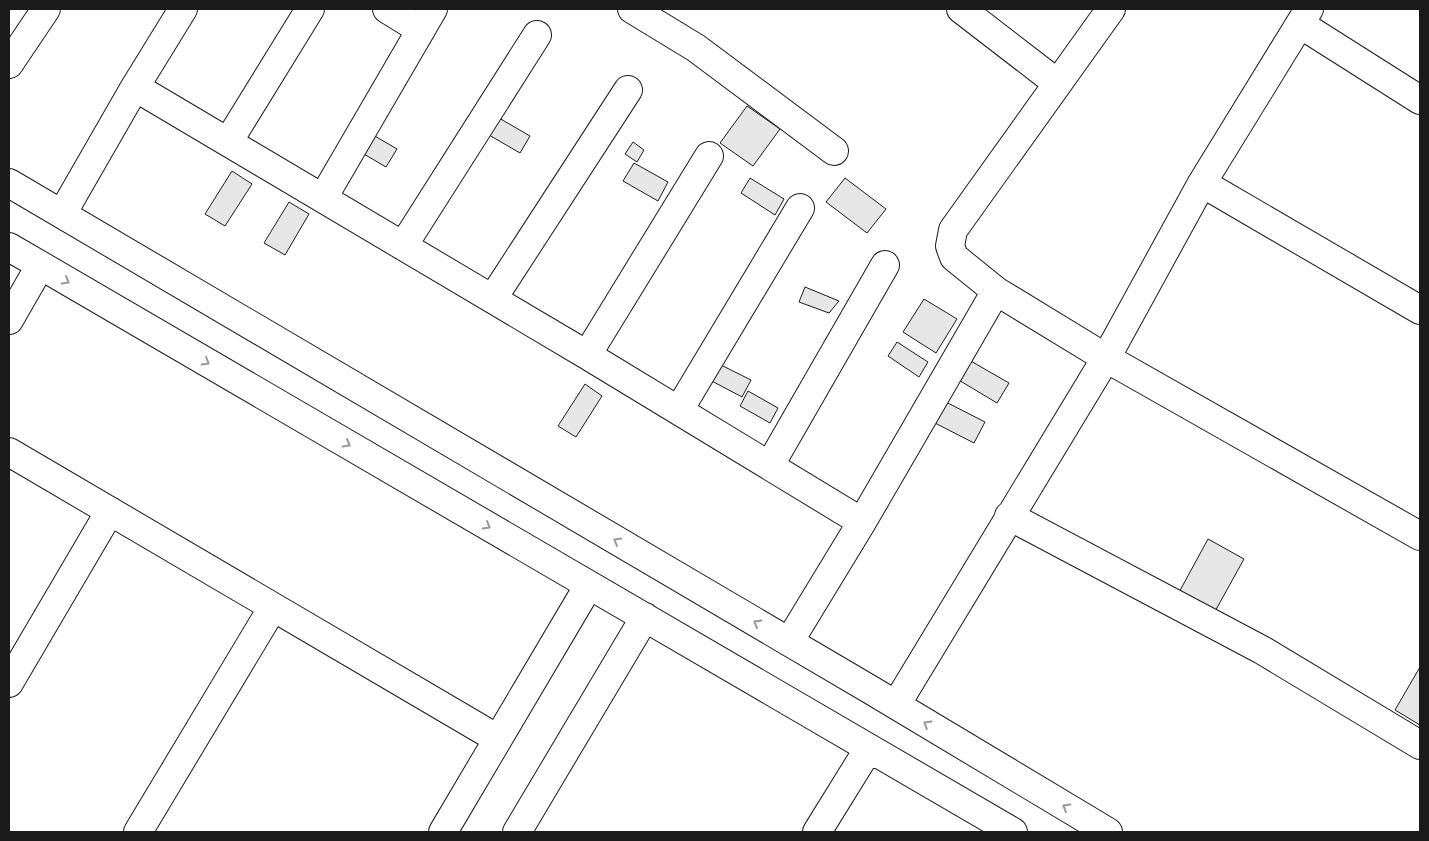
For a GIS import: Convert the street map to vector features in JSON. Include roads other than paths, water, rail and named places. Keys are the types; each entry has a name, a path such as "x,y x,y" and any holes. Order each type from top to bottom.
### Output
{"street":[{"path":"9,64 46,9"},
{"path":"62,214 135,87 183,9"},
{"path":"228,142 310,9"},
{"path":"323,198 427,19 386,9"},
{"path":"632,9 696,48 834,151"},
{"path":"961,9 1057,83"},
{"path":"1111,9 953,230 950,246 954,258 996,291 1106,358 1420,536"},
{"path":"896,705 1106,358 1202,183 1304,16 1420,100"},
{"path":"403,246 538,35"},
{"path":"135,87 493,298 862,522"},
{"path":"493,298 628,90"},
{"path":"588,355 709,156"},
{"path":"9,183 896,705 1108,832"},
{"path":"1202,183 1420,310"},
{"path":"679,410 800,208"},
{"path":"9,248 1013,832"},
{"path":"770,465 885,265"},
{"path":"9,320 40,266"},
{"path":"789,642 862,522 996,291"},
{"path":"9,452 498,740"},
{"path":"9,683 110,511"},
{"path":"1010,516 1262,650 1420,744"},
{"path":"444,832 589,585"},
{"path":"138,832 273,606"},
{"path":"517,832 645,618"},
{"path":"824,830 869,748"}]}
